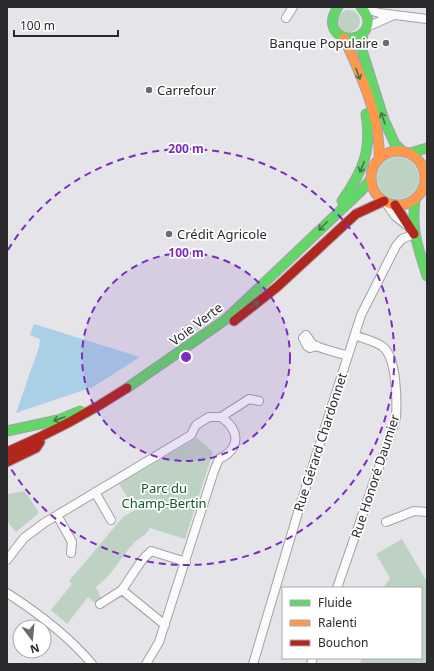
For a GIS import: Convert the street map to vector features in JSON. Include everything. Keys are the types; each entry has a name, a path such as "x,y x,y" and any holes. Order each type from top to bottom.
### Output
{"main road":[{"path":"336,8 332,16 332,26 336,33 344,38 354,38 365,30"},
{"path":"362,8 368,17 361,47 384,120 395,144 422,164 426,179 421,194 415,200 409,203 388,203"},
{"path":"344,38 377,129 380,152 379,159 372,172 371,179 373,188 388,203 414,234"},
{"path":"342,208 342,200 354,184 366,157 369,145 365,107 368,102"},
{"path":"379,159 389,153 406,152 427,148"},
{"name":"Voie Verte","path":"7,452 63,427 121,393 225,320 371,179"},
{"path":"415,200 413,216 414,234 427,276"},
{"name":"Voie Verte","path":"7,456 40,442 93,416 130,394 225,328 277,287 356,214 388,203"},
{"path":"7,432 58,420 121,393"},
{"path":"7,462 36,448 40,442"}],"street":[{"path":"286,18 293,7"},
{"path":"362,8 395,15 427,19"},
{"path":"365,30 395,15"},
{"name":"Rue Gérard Chardonnet","path":"255,663 299,509 361,315 396,246 402,239 414,234"},
{"name":"Rue Honoré Daumier","path":"337,587 396,418 397,400 388,352 382,346 355,336"},
{"path":"317,346 348,356"},
{"path":"7,560 24,538 57,515 191,435 196,425 208,417 221,417 249,399 259,401"},
{"path":"146,664 157,648 186,562 216,465 219,460 229,454 235,445 235,434 229,423 221,417"},
{"path":"95,492 112,520"},
{"path":"386,522 414,511 427,512"},
{"path":"57,515 72,542 71,553"},
{"path":"100,604 122,590 142,560 151,551 186,562"},
{"path":"122,590 165,625"},
{"path":"7,593 28,605 51,624 80,649 92,664"}],"green space":[{"path":"349,10 357,13 360,21 357,29 349,32 341,29 338,21 341,13"},
{"path":"398,157 413,163 419,178 413,193 398,199 383,193 377,178 383,163"},
{"name":"Parc du Champ-Bertin","path":"197,438 213,452 185,539 150,528 147,533 137,540 107,577 96,587 101,598 95,603 88,597 67,624 51,610 72,584 69,581 123,517 135,510 119,484"},
{"path":"25,491 39,513 16,532 7,521 7,494"},
{"path":"402,539 427,582 427,664 360,664 362,659 422,659 422,587 384,587 390,578 376,554"}],"water":[{"path":"34,324 140,357 93,387 16,413 39,347 40,339 30,335"}],"traffic: fast":[{"path":"338,7 333,17 333,25 336,32 349,38 362,34 367,27 367,16 361,7"},
{"path":"363,33 361,47 384,120 395,144 402,151"},
{"path":"342,201 360,170 367,150 368,127 366,114"},
{"path":"410,153 427,148"},
{"path":"127,388 225,320 361,191 371,179"},
{"path":"415,200 414,221 416,239 427,276"},
{"path":"7,431 58,420 80,411"}],"traffic: slow":[{"path":"344,38 369,97 377,128 379,159"},
{"path":"393,151 403,151 413,155 421,163 425,173 425,178 425,183 421,193 413,201 403,205 393,205 383,201 375,193 371,183 371,173 375,163 383,155 393,151"}],"traffic: jam":[{"path":"234,321 277,287 356,214 384,201"},
{"path":"395,205 414,234"},
{"path":"7,452 68,423 127,388"},
{"path":"7,462 36,448 40,442"}],"place":[{"name":"Banque Populaire","path":"386,43"},
{"name":"Carrefour","path":"149,90"},
{"name":"Crédit Agricole","path":"169,234"}]}
